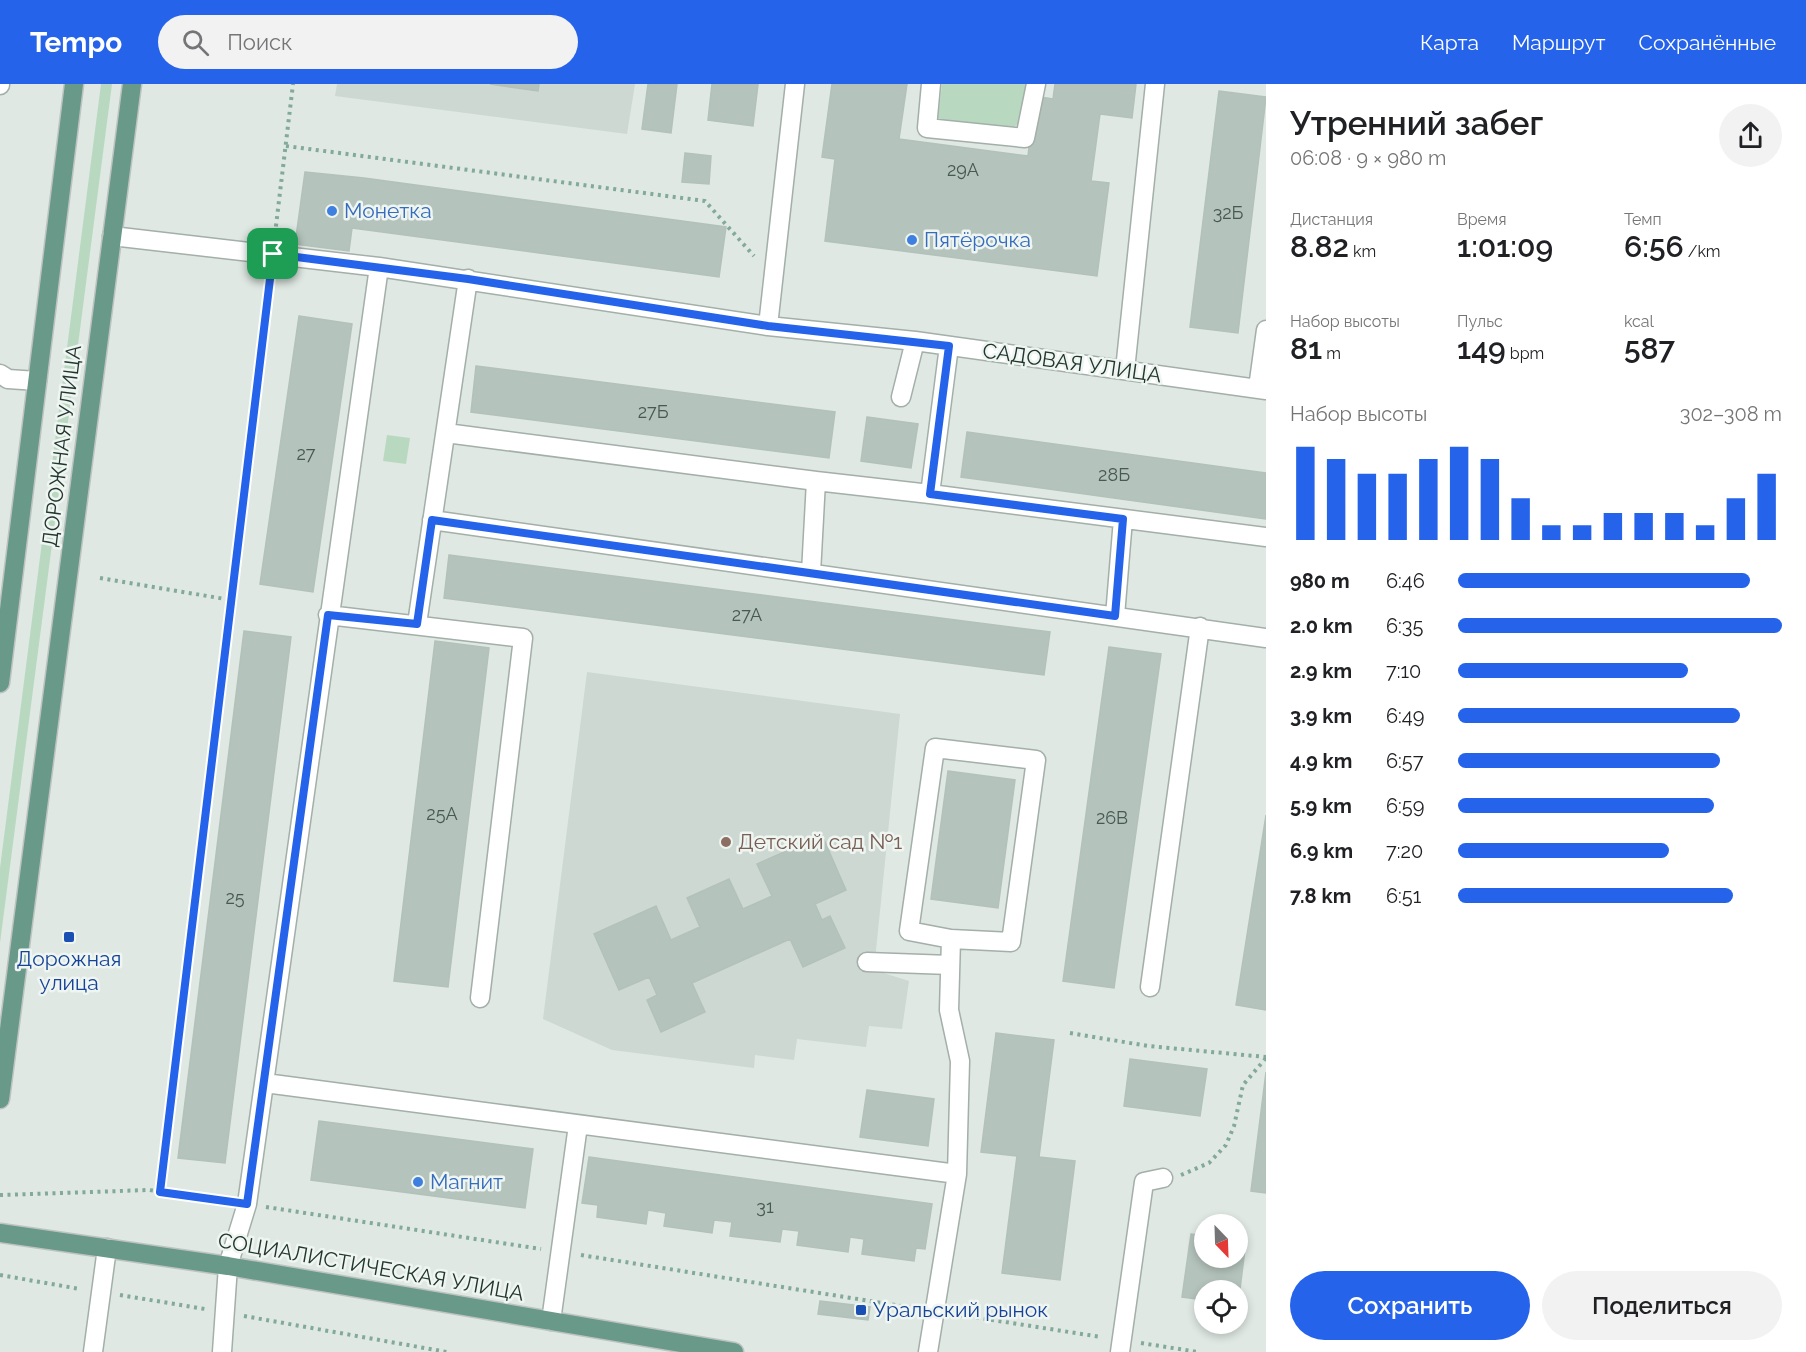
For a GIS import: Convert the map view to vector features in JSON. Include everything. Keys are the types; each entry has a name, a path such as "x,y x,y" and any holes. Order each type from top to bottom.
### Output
{"main road":[{"name":"ДОРОЖНАЯ УЛИЦА","path":"0,683 1,659 74,84"},
{"name":"ДОРОЖНАЯ УЛИЦА","path":"0,1099 132,84"},
{"name":"СОЦИАЛИСТИЧЕСКАЯ УЛИЦА","path":"0,1233 228,1266 734,1352"}],"lane":[{"path":"768,326 795,84"},
{"path":"932,84 927,128 1025,138 1036,84"},
{"path":"1125,370 1155,84"},
{"name":"САДОВАЯ УЛИЦА","path":"112,236 379,267 768,326 915,341 1262,389"},
{"path":"222,1352 228,1266 247,1204 328,615 379,267"},
{"path":"417,624 468,279"},
{"path":"1262,389 1266,330"},
{"path":"901,397 915,341"},
{"path":"930,494 949,346"},
{"path":"0,374 8,379 38,381"},
{"path":"446,433 1266,537"},
{"path":"811,573 816,481"},
{"path":"1115,616 1123,519"},
{"path":"432,520 1266,638"},
{"path":"328,615 523,638 480,998"},
{"path":"1150,987 1200,627"},
{"path":"935,748 1036,760 1011,942 951,939 909,931 935,748"},
{"path":"928,1352 957,1174 960,1061 949,1010 951,939"},
{"path":"867,962 950,965"},
{"path":"265,1083 957,1174"},
{"path":"552,1321 579,1125"},
{"path":"1121,1346 1144,1182 1163,1179"},
{"path":"93,1352 107,1248"}],"path":[{"path":"160,1192 293,84"},
{"path":"285,146 705,201 773,280"},
{"path":"100,578 231,600"},
{"path":"1070,1033 1148,1046 1266,1058"},
{"path":"1163,1179 1189,1174 1209,1163 1226,1145 1234,1126 1243,1084 1266,1058"},
{"path":"0,1195 160,1192 934,1311 1121,1346 1198,1352"}],"shaded area":[{"path":"337,84 635,84 627,134 335,96"},
{"name":"Детский сад №1","path":"587,672 900,714 874,970 909,981 902,1029 869,1026 866,1047 797,1039 794,1060 755,1055 754,1068 612,1050 543,1019"}],"green space":[{"path":"101,84 112,84 0,943 0,868"},
{"path":"942,84 1030,84 1024,116 1018,124 1004,129 945,123 938,118"},
{"path":"387,435 410,438 406,464 383,461"}],"building":[{"path":"490,84 539,84 538,91"},
{"path":"648,84 677,84 671,133 642,129"},
{"path":"712,84 758,84 753,126 708,120"},
{"path":"832,84 907,84 899,139 1028,156 1035,96 1053,99 1055,84 1136,84 1132,118 1100,114 1091,181 1109,183 1097,276 825,241 835,159 822,157"},
{"path":"1219,91 1266,97 1238,333 1190,327"},
{"path":"685,153 711,156 709,184 682,182"},
{"path":"305,172 726,227 719,277 352,228 349,251 295,244"},
{"path":"299,316 352,324 313,592 260,584"},
{"path":"476,366 835,412 829,458 471,412"},
{"path":"867,417 918,424 911,468 861,461"},
{"path":"967,432 1266,473 1266,519 961,477"},
{"path":"449,555 1050,632 1044,675 444,598"},
{"path":"244,631 291,637 225,1163 178,1158"},
{"path":"435,641 489,648 448,987 394,981"},
{"path":"1109,647 1161,654 1114,988 1063,981"},
{"path":"948,771 1015,780 998,908 931,899"},
{"path":"1266,815 1266,1010 1236,1005"},
{"path":"822,835 846,890 815,904 822,920 830,916 845,948 803,967 790,939 692,983 705,1012 661,1032 647,1000 657,995 649,977 619,990 594,934 656,906 671,940 700,927 687,898 729,879 743,909 772,896 757,864"},
{"path":"996,1033 1054,1040 1039,1157 1075,1161 1060,1280 1002,1273 1017,1156 981,1152"},
{"path":"1130,1059 1207,1069 1200,1116 1124,1106"},
{"path":"1266,1072 1266,1193 1251,1191"},
{"path":"867,1090 934,1099 928,1146 860,1137"},
{"path":"319,1121 533,1149 525,1208 311,1180"},
{"path":"589,1157 932,1204 925,1249 916,1248 914,1261 862,1254 864,1239 850,1237 848,1252 797,1245 799,1231 782,1229 780,1242 730,1236 732,1222 714,1220 712,1233 664,1226 666,1213 648,1210 646,1224 597,1217 598,1205 582,1203"},
{"path":"1191,1234 1194,1234 1194,1268 1243,1268 1241,1280 1194,1280 1194,1299 1182,1297"},
{"path":"820,1301 870,1307 868,1320 818,1314"}],"place":[{"name":"Монетка","path":"332,211"},
{"name":"Пятёрочка","path":"912,240"},
{"name":"Детский сад №1","path":"726,842"},
{"name":"Дорожная улица","path":"69,937"},
{"name":"Магнит","path":"418,1182"},
{"name":"Уральский рынок","path":"861,1310"}],"route":[{"path":"273,254 468,279 768,326 949,346 930,494 1123,519 1115,616 432,520 417,624 328,615 247,1204 160,1192 273,254"}]}
